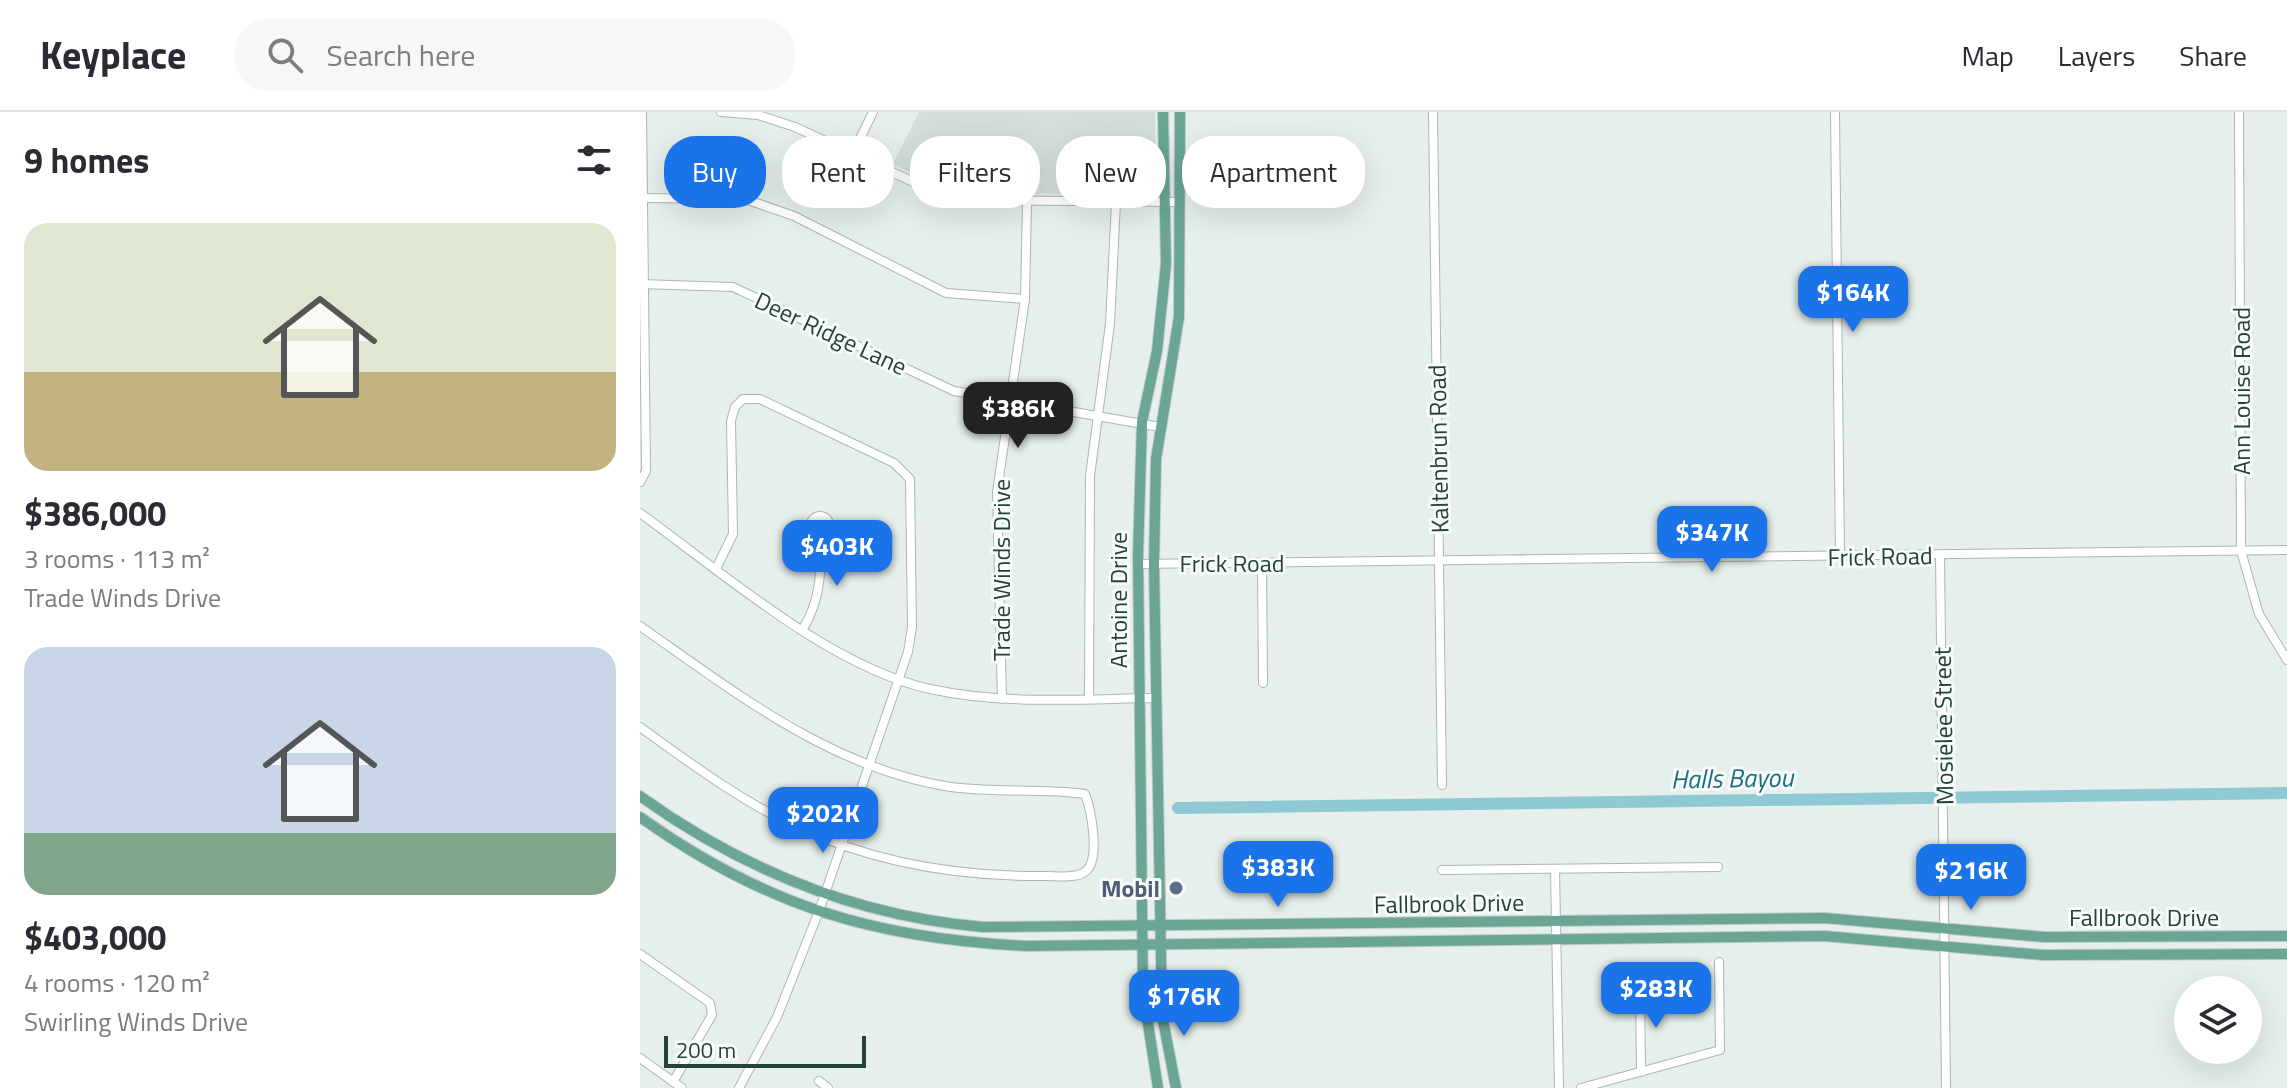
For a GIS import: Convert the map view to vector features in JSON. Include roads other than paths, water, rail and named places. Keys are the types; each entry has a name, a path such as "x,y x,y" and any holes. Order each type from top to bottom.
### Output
{"main road":[{"name":"Antoine Drive","path":"1163,112 1164,136"},
{"name":"Antoine Drive","path":"1176,1088 1162,1015 1154,564 1156,459 1179,317 1180,112"},
{"name":"Antoine Drive","path":"1158,1088 1146,1024 1142,927 1138,564 1142,422 1162,308 1165,208"},
{"name":"Fallbrook Drive","path":"640,796 688,830 732,854 824,895 937,923 1030,929 1824,918 2044,937 2287,936"},
{"name":"Fallbrook Drive","path":"640,817 723,869 819,911 933,940 1028,946 1824,936 2043,955 2287,954"},
{"path":"1336,925 1336,942"}],"street":[{"path":"640,482 646,471 642,112"},
{"path":"721,112 758,115 813,136"},
{"path":"861,136 873,112"},
{"name":"Kaltenbrun Road","path":"1433,112 1442,785"},
{"path":"1835,112 1840,556"},
{"name":"Ann Louise Road","path":"2239,112 2241,551 2259,614 2287,660"},
{"path":"642,198 745,199 794,216 946,293 1025,299"},
{"path":"1166,203 1180,202"},
{"name":"Trade Winds Drive","path":"1002,699 997,492 1025,299 1027,208"},
{"path":"1089,699 1088,517 1096,413 1110,324 1116,208"},
{"name":"Deer Ridge Lane","path":"642,284 733,287 954,391 1096,413 1160,427"},
{"path":"716,569 733,534 731,421 735,407 743,399 760,399 894,463 905,472 911,492 912,627 899,680 819,911 777,1017 739,1088"},
{"path":"640,513 803,629 848,658 899,680 958,694 1002,699 1155,698"},
{"path":"803,629 819,599 820,534"},
{"name":"Frick Road","path":"1138,564 2287,550"},
{"name":"Mosielee Street","path":"1940,555 1946,1088"},
{"path":"1262,563 1263,683"},
{"path":"640,626 760,710 824,746 871,765 951,787 1085,794 1092,815 1093,860 1084,873 1044,876 942,871 843,845 743,799 640,727"},
{"path":"1442,870 1718,867"},
{"path":"1555,869 1559,1088"},
{"path":"640,954 710,1003 712,1015 673,1082"},
{"path":"1581,1088 1720,1050 1719,962"},
{"path":"1640,989 1641,1072"},
{"path":"640,1058 682,1088"},
{"path":"819,1081 828,1088"}],"waterway":[{"name":"Halls Bayou","path":"1178,808 2287,793"}],"place":[{"name":"Mobil","path":"1176,888"}]}
